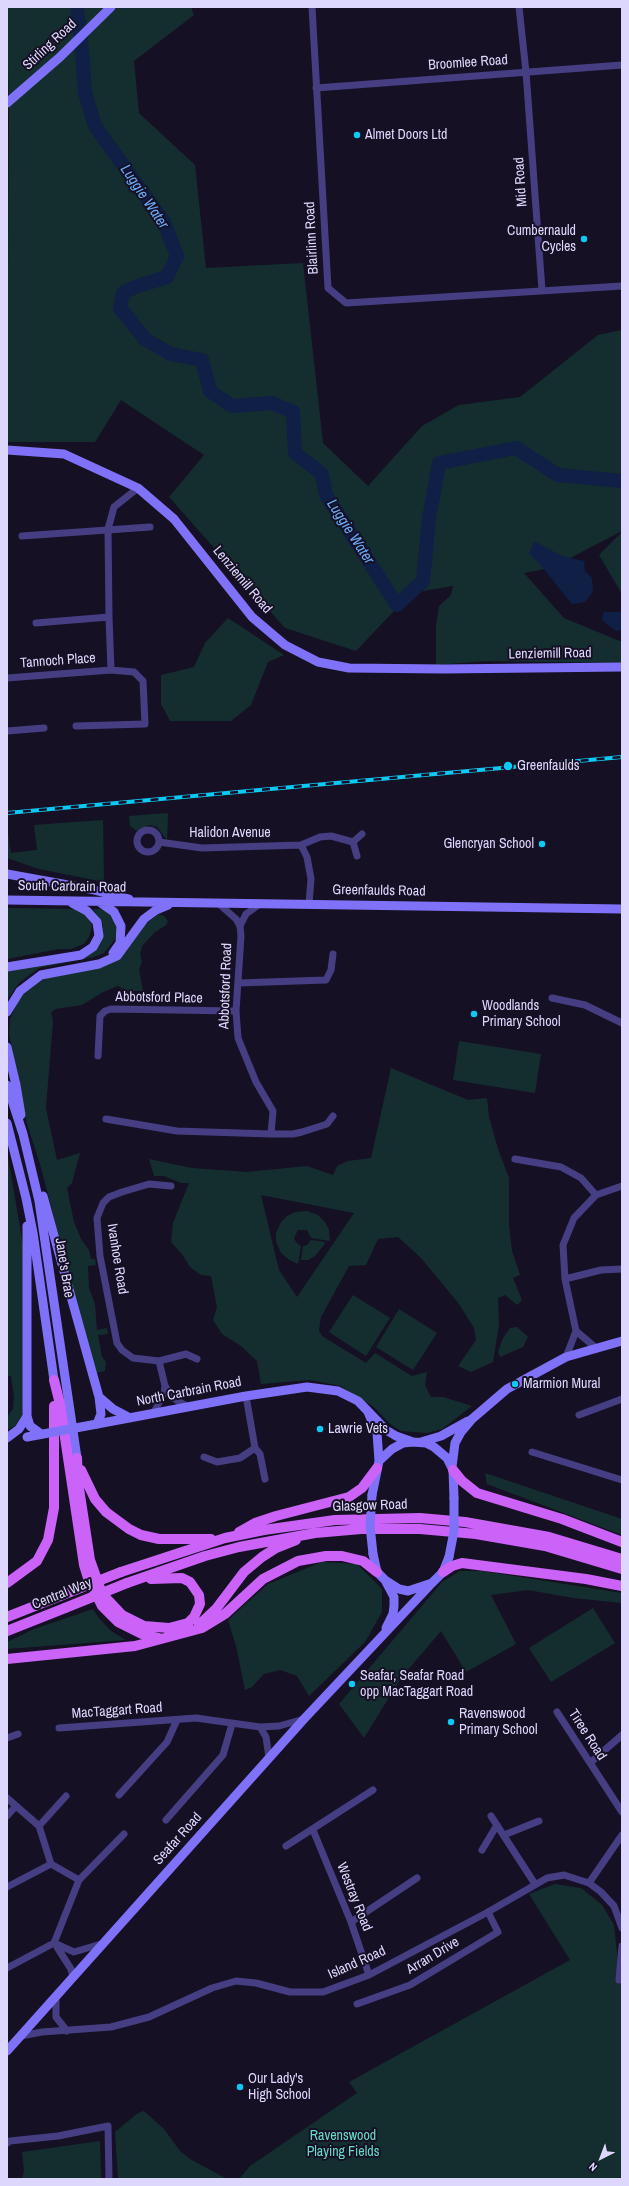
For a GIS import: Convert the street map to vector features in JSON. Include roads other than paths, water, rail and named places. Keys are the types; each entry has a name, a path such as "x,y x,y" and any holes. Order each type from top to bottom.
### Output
{"main road":[{"name":"Stirling Road","path":"7,103 60,57 111,7"},
{"name":"Lenziemill Road","path":"7,450 64,454 138,488 174,519 252,617 285,645 318,662 349,668 444,669 622,667"},
{"path":"7,874 107,893 136,902"},
{"name":"South Carbrain Road","path":"7,900 136,902"},
{"path":"7,967 81,954 93,947 99,936 97,922 87,911 66,901"},
{"path":"100,902 111,908 121,926 120,943 111,958"},
{"name":"Greenfaulds Road","path":"136,902 620,910"},
{"path":"7,1012 20,991 41,975 99,964 111,958 121,951 138,926 150,914 173,903"},
{"path":"7,1047 19,1098 23,1134"},
{"name":"Jane's Brae","path":"7,1085 23,1134 35,1182 60,1330 77,1458"},
{"name":"Jane's Brae","path":"7,1123 26,1198 54,1380"},
{"path":"35,1182 50,1216 99,1397 101,1414 97,1424"},
{"path":"26,1198 27,1416 30,1426 41,1434"},
{"path":"77,1458 83,1476 95,1499 106,1512 129,1530 159,1539 227,1538 255,1523 349,1497 362,1488 378,1464 392,1449 403,1443 417,1442 440,1436 472,1419 507,1389 524,1378 566,1357 622,1341"},
{"path":"7,1583 36,1561 46,1545 52,1524 55,1473 54,1380"},
{"path":"54,1380 60,1404 84,1565 91,1584 102,1606 118,1622 142,1634 162,1638"},
{"name":"North Carbrain Road","path":"8,1439 27,1437 246,1396 307,1387 338,1391 358,1401 386,1430 396,1436 417,1442"},
{"path":"99,1397 112,1409 130,1418"},
{"path":"366,1408 377,1433 378,1464 372,1495 370,1526 373,1554 377,1572"},
{"path":"8,1439 19,1429 27,1416"},
{"path":"443,1572 449,1556 454,1530 453,1468 455,1443 472,1419"},
{"path":"417,1442 434,1447 447,1458 462,1481 478,1493 568,1521 622,1542"},
{"path":"77,1458 78,1482 90,1560 100,1588 106,1598 122,1615 132,1622 156,1629 169,1628 188,1623 198,1611 199,1594 196,1587 182,1578 158,1578 130,1582"},
{"name":"Glasgow Road","path":"121,1572 227,1538 264,1530 335,1520 420,1518 508,1528 574,1544 622,1559"},
{"name":"Glasgow Road","path":"130,1582 205,1556 239,1547 315,1533 361,1529 420,1529 476,1534 545,1546 622,1569"},
{"path":"193,1630 216,1609 244,1572 262,1557 276,1548 315,1533"},
{"path":"7,1659 135,1646 202,1628 217,1620 263,1579 298,1561 326,1556 342,1556 363,1560 385,1580 399,1589 408,1590 432,1583 443,1572 452,1566 462,1563 586,1579 622,1586"},
{"name":"Central Way","path":"7,1617 121,1572"},
{"name":"Seafar Road","path":"373,1647 393,1614 394,1597 385,1580"},
{"name":"Central Way","path":"7,1632 130,1582"},
{"name":"Seafar Road","path":"7,2051 304,1719 432,1583"}],"street":[{"name":"Blairlinn Road","path":"312,7 328,288 346,303 622,286"},
{"name":"Mid Road","path":"519,7 526,72 542,290"},
{"name":"Broomlee Road","path":"316,88 622,65"},
{"path":"112,670 109,617 108,529 114,506 138,488"},
{"path":"22,536 150,527"},
{"path":"36,623 109,617"},
{"name":"Tannoch Place","path":"7,678 112,670 134,672 143,681 145,724 76,726"},
{"path":"7,731 44,728"},
{"path":"357,856 353,842 362,834"},
{"name":"Halidon Avenue","path":"159,842 202,848 301,845 320,837 331,836 353,842"},
{"path":"301,845 307,857 311,879 309,904"},
{"name":"Abbotsford Road","path":"219,904 236,919 240,926 241,936 236,1011 238,1038 256,1082 273,1111 271,1134"},
{"name":"Abbotsford Road","path":"240,926 246,914 260,904"},
{"path":"238,983 326,980 332,970 334,954"},
{"path":"552,998 585,1005 622,1023"},
{"name":"Abbotsford Place","path":"98,1056 100,1016 105,1011 112,1009 236,1011"},
{"path":"106,1119 177,1131 293,1134 327,1124 333,1116"},
{"path":"515,1159 561,1167 581,1178 596,1195"},
{"name":"Ivanhoe Road","path":"171,1186 149,1184 109,1197 103,1204 97,1218 100,1256 117,1343 122,1350 133,1358 159,1361 186,1354 197,1359"},
{"path":"566,1357 576,1331 565,1279 563,1245 574,1218 596,1195 622,1186"},
{"path":"565,1279 601,1270 622,1269"},
{"path":"576,1331 596,1348"},
{"path":"159,1361 165,1386 173,1398 188,1407"},
{"path":"152,1414 162,1399 165,1386"},
{"path":"246,1396 255,1448 260,1454 265,1479"},
{"path":"579,1415 622,1399"},
{"path":"204,1457 217,1462 240,1458 255,1448"},
{"path":"532,1452 622,1480"},
{"name":"Tiree Road","path":"557,1712 622,1812"},
{"name":"MacTaggart Road","path":"59,1728 196,1718 260,1727 279,1726 304,1719"},
{"name":"MacTaggart Road","path":"119,1795 167,1742 177,1720"},
{"path":"166,1820 223,1755 232,1724"},
{"path":"260,1727 266,1737 269,1758"},
{"path":"7,1738 18,1734"},
{"path":"590,1763 622,1736"},
{"path":"286,1846 372,1790"},
{"path":"39,1826 66,1796"},
{"path":"7,1798 39,1826 51,1864 79,1880"},
{"path":"7,1816 16,1806"},
{"path":"491,1816 535,1884"},
{"path":"504,1835 539,1821"},
{"path":"482,1850 497,1825"},
{"name":"Westray Road","path":"312,1830 351,1922 369,1975"},
{"path":"7,1968 54,1943 79,1880 124,1834"},
{"path":"589,1883 622,1835"},
{"path":"7,1887 51,1864"},
{"name":"Island Road","path":"21,2036 32,2033 111,2027 150,2017 212,1988 236,1981 256,1983 290,1992 323,1992 369,1975 488,1912 547,1878 564,1875 589,1883 601,1892 614,1906 622,1928"},
{"path":"351,1922 417,1878"},
{"name":"Arran Drive","path":"357,2004 410,1985 498,1932 488,1912"},
{"path":"54,1943 74,1952 94,1948 104,1943"},
{"path":"54,1943 71,1969 73,1977"},
{"path":"619,1980 622,1946"},
{"path":"56,1996 56,2017 67,2031"},
{"path":"7,2143 10,2141 58,2136 108,2126 108,2179"}],"water":[{"path":"534,541 562,556 584,561 585,571 592,578 593,592 585,602 572,604 538,562 529,554"},
{"path":"604,612 621,612 622,630 616,631 602,620"}],"waterway":[{"name":"Luggie Water","path":"77,7 85,93 95,126 164,222 177,256 167,277 135,287 123,293 120,308 145,339 171,354 202,360 210,391 232,406 272,403 293,412 295,453 322,474 326,495 397,605 423,581 429,519 439,463 516,448 558,475 622,481"}],"railway":[{"path":"7,813 622,757"}],"place":[{"name":"Almet Doors Ltd","path":"357,135"},
{"name":"Cumbernauld Cycles","path":"584,239"},
{"name":"Greenfaulds","path":"508,766"},
{"name":"Glencryan School","path":"542,844"},
{"name":"Woodlands Primary School","path":"474,1014"},
{"name":"Marmion Mural","path":"515,1384"},
{"name":"Lawrie Vets","path":"320,1429"},
{"name":"Seafar, Seafar Road opp MacTaggart Road","path":"352,1684"},
{"name":"Ravenswood Primary School","path":"451,1722"},
{"name":"Our Lady's High School","path":"240,2087"}],"park label":[{"name":"Ravenswood Playing Fields","path":"343,2144"}]}
